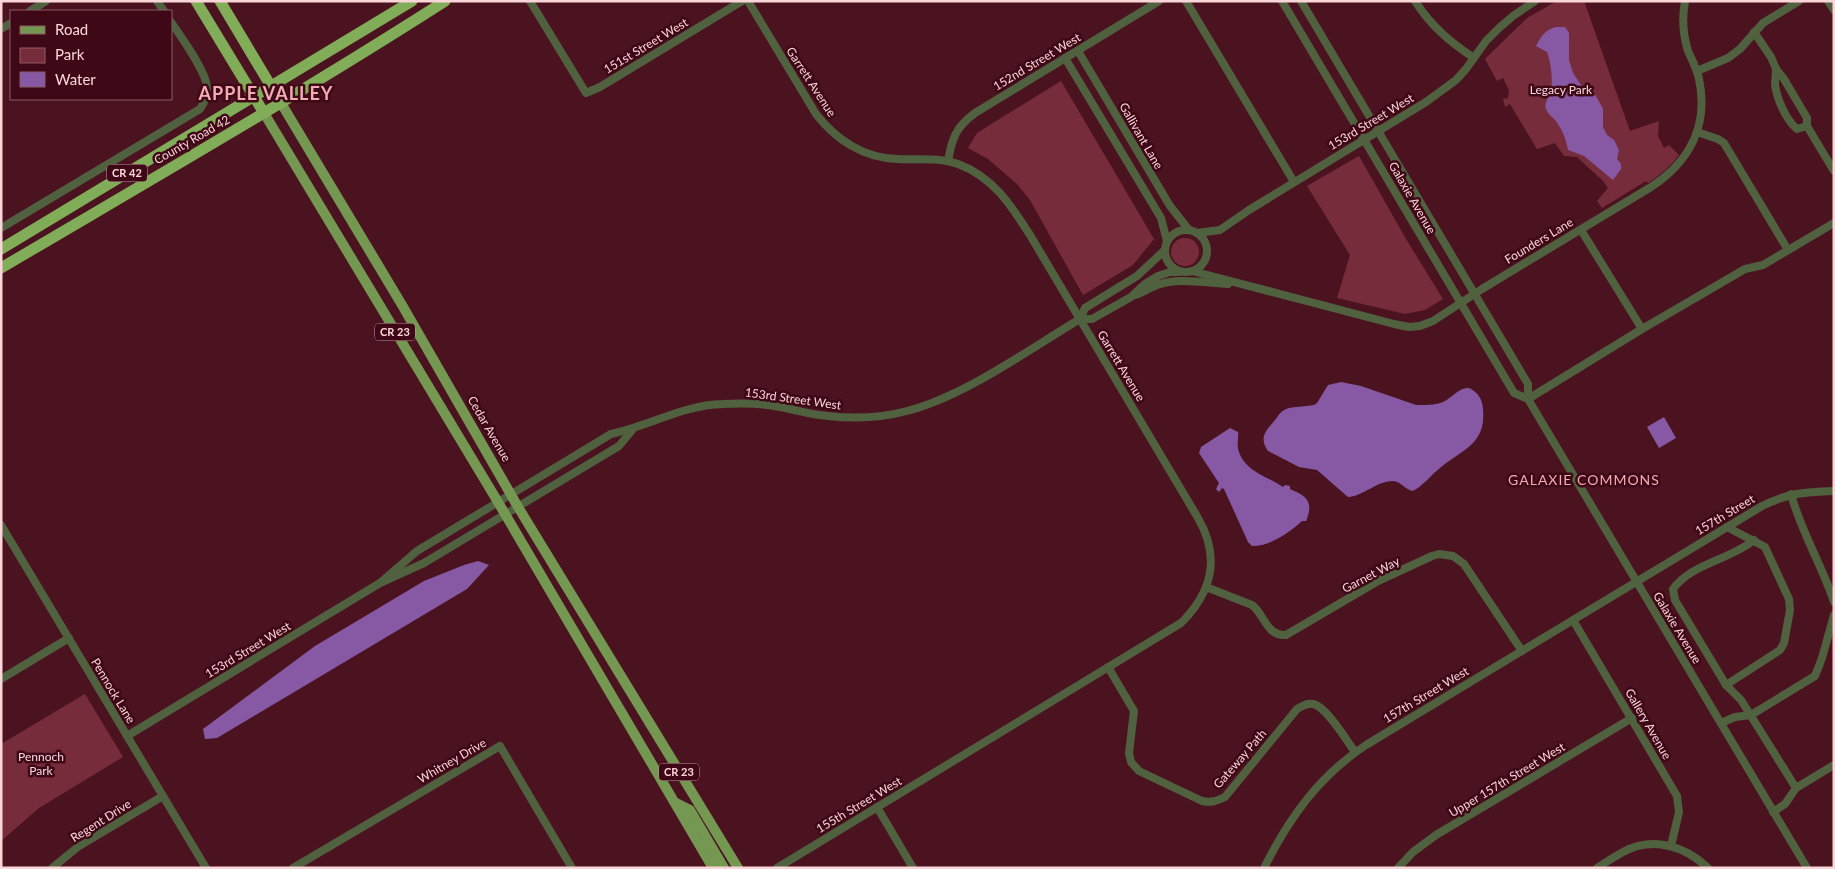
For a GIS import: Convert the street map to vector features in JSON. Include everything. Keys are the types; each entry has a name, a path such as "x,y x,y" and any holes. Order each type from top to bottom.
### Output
{"highway":[{"name":"CR 23","path":"196,1 264,113"},
{"name":"Cedar Avenue","path":"220,1 281,103"},
{"name":"County Road 42","path":"1,249 412,1"},
{"name":"County Road 42","path":"1,268 281,103 445,1"}],"main road":[{"name":"Cedar Avenue","path":"281,103 402,305 518,507 738,868"},
{"name":"CR 23","path":"264,113 498,502 713,868"},
{"path":"675,802 690,810 724,868"}],"street":[{"path":"32,10 46,1"},
{"name":"151st Street West","path":"530,1 586,93 600,87 742,1"},
{"name":"Garrett Avenue","path":"748,1 816,114 843,141 877,156 897,159 948,161 976,172 1003,194 1025,227 1203,527 1210,548 1210,570 1206,587 1196,606 1181,623 954,761"},
{"name":"152nd Street West","path":"948,161 954,135 966,119 1159,1"},
{"path":"1186,1 1294,182"},
{"name":"Galaxie Avenue","path":"1282,1 1514,393 1528,399"},
{"name":"Galaxie Avenue","path":"1301,1 1528,384 1528,399 1806,868"},
{"path":"1415,1 1436,30 1474,58"},
{"name":"153rd Street West","path":"1198,233 1220,230 1249,210 1447,88 1466,69 1486,41 1499,28 1535,1"},
{"name":"Founders Lane","path":"1192,271 1240,285 1409,327 1433,322 1474,294 1667,176 1687,154 1697,132 1701,115 1702,97 1697,71 1685,39 1683,18 1686,1"},
{"path":"1697,71 1728,58 1740,49 1763,23 1799,1"},
{"path":"1828,1 1834,10"},
{"path":"1,228 195,113 204,103 207,96 207,88 204,76 172,24"},
{"path":"1754,32 1807,118 1807,126 1834,171"},
{"name":"Gallivant Lane","path":"1078,51 1166,199 1189,230"},
{"name":"Gallivant Lane","path":"1065,58 1161,218 1167,241"},
{"path":"1776,69 1775,84 1781,103 1793,126 1797,128 1807,126"},
{"path":"1697,132 1724,143 1788,250"},
{"path":"1528,399 1745,269 1763,265 1834,223"},
{"path":"1189,230 1198,233 1206,244 1206,257 1199,268 1181,272 1171,266 1167,261 1165,250 1167,241 1176,232 1189,230"},
{"path":"1581,230 1642,329"},
{"name":"153rd Street West","path":"1080,319 1085,308 1137,276 1165,250"},
{"name":"153rd Street West","path":"380,582 417,550 611,434 633,429 662,417 689,409 720,404 764,404 810,414 849,418 907,411 964,388 1080,319 1092,319 1131,297 1145,284 1158,276 1170,272 1181,272"},
{"name":"Founders Lane","path":"1131,297 1157,285 1171,282 1240,285"},
{"name":"153rd Street West","path":"127,736 380,582 424,563 619,446 633,429"},
{"name":"157th Street","path":"1637,582 1762,506 1791,494 1806,491 1834,491"},
{"path":"1791,494 1797,517 1816,556 1834,602"},
{"name":"Pennock Lane","path":"1,525 206,868"},
{"path":"1726,685 1780,650 1784,643 1790,610 1788,599 1764,547 1728,527"},
{"path":"1,544 10,539"},
{"path":"1754,540 1746,547 1713,562 1679,581 1673,589 1675,600 1726,685 1741,700 1796,788"},
{"name":"Garnet Way","path":"1206,587 1252,605 1257,609 1272,632 1277,635 1286,636 1378,581 1439,554 1454,556 1464,564 1522,651"},
{"name":"157th Street West","path":"1264,868 1287,824 1307,797 1339,764 1354,752 1637,582"},
{"path":"1721,723 1735,717 1751,715 1815,676 1834,615"},
{"name":"Gallery Avenue","path":"1573,620 1677,796 1679,812 1671,846"},
{"path":"1,679 69,638"},
{"name":"Gateway Path","path":"1108,667 1134,711 1129,753 1131,762 1139,770 1202,801 1218,801 1225,797 1298,709 1304,705 1312,704 1323,709 1354,752"},
{"name":"Upper 157th Street West","path":"1398,868 1413,852 1436,835 1632,718"},
{"name":"Whitney Drive","path":"293,868 500,746 572,868"},
{"name":"155th Street West","path":"777,868 954,761"},
{"path":"1773,812 1785,804 1796,788 1834,765"},
{"name":"Regent Drive","path":"52,868 79,846 163,796"},
{"path":"877,807 913,868"},
{"path":"1597,868 1625,851 1648,844 1671,846 1695,856 1708,868"}],"green space":[{"name":"Legacy Park","path":"1557,1 1584,1 1630,131 1659,121 1658,136 1664,148 1669,145 1679,155 1661,174 1648,183 1646,181 1602,208 1597,201 1608,188 1603,181 1577,157 1564,156 1555,143 1537,149 1510,104 1505,107 1503,99 1508,98 1509,90 1503,78 1497,81 1485,59 1527,18"},
{"path":"1061,81 1154,239 1133,265 1083,295 1030,200 1017,184 988,159 968,148 977,133"},
{"path":"1359,156 1406,239 1443,299 1425,310 1405,314 1337,298 1350,255 1307,186"},
{"path":"1185,238 1195,242 1199,252 1195,262 1185,266 1175,262 1171,252 1175,242"},
{"name":"Pennoch Park","path":"85,694 123,757 39,808 1,841 1,744"}],"water":[{"path":"1556,27 1565,27 1569,33 1569,60 1573,73 1583,88 1597,98 1603,109 1603,127 1607,135 1614,140 1619,150 1617,159 1621,164 1621,169 1613,180 1584,156 1568,150 1561,128 1546,109 1546,102 1552,86 1551,66 1547,52 1536,46 1544,34"},
{"path":"1341,382 1361,386 1416,405 1441,403 1460,390 1469,388 1477,394 1482,403 1483,421 1481,431 1471,445 1413,491 1393,481 1381,483 1359,494 1348,497 1317,470 1299,467 1268,451 1264,442 1265,434 1282,411 1289,408 1314,405 1328,385"},
{"path":"1664,417 1676,438 1659,448 1647,427"},
{"path":"1230,428 1238,432 1238,449 1242,459 1252,469 1283,487 1285,485 1290,486 1290,489 1305,497 1309,504 1306,521 1302,521 1285,534 1266,544 1252,546 1248,542 1224,489 1222,488 1219,492 1216,489 1219,483 1199,453 1201,447"},
{"path":"478,561 489,565 467,589 217,738 205,739 203,729 315,646 424,581"}],"district":[{"name":"APPLE VALLEY","path":"266,94"},
{"name":"GALAXIE COMMONS","path":"1584,480"}]}
